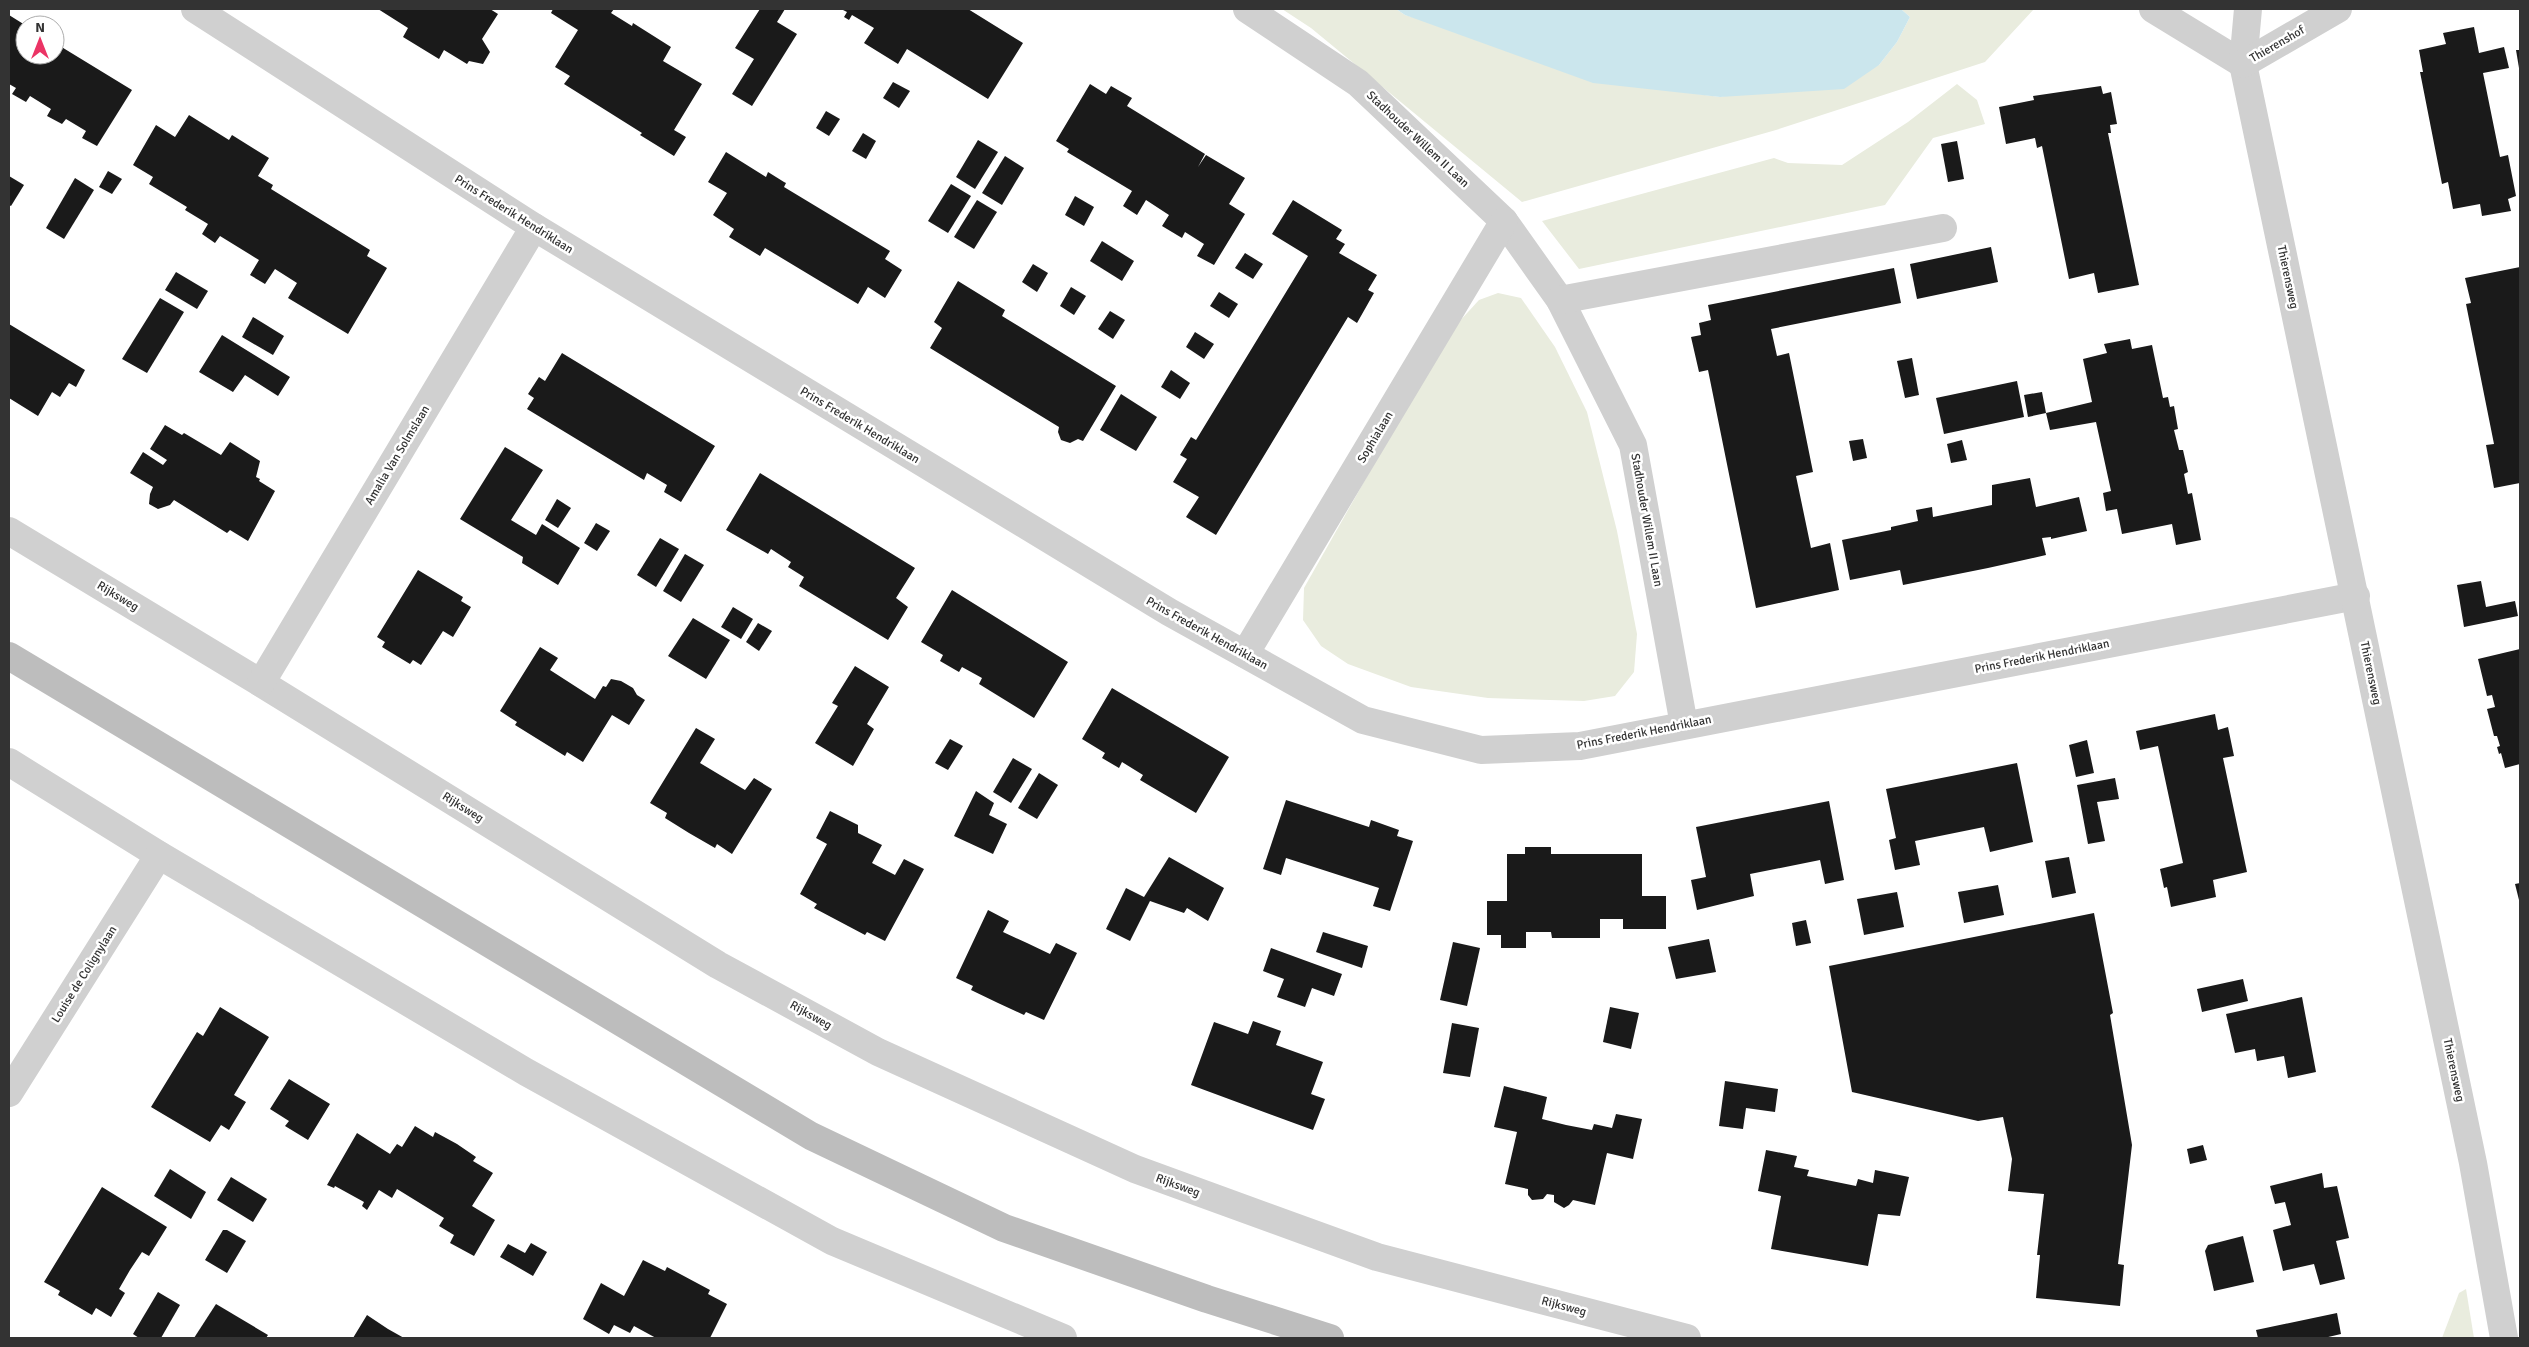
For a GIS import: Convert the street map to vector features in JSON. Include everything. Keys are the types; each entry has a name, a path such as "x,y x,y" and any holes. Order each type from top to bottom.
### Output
{"main road":[{"path":"9,656 811,1136 1004,1228 1330,1338"}],"street":[{"name":"Prins Frederik Hendriklaan","path":"195,9 534,227 1169,612 1363,720 1481,750 1580,746 2356,596"},
{"name":"Stadhouder Willem II Laan","path":"1247,9 1358,83 1504,221 1560,300 1633,445 1684,725"},
{"path":"2153,9 2243,64"},
{"name":"Thierensweg","path":"2248,9 2243,64 2356,596 2473,1163 2504,1338"},
{"name":"Thierenshof","path":"2243,64 2338,9"},
{"name":"Sophialaan","path":"1245,654 1504,221"},
{"name":"Amalia Van Solmslaan","path":"261,683 534,227"},
{"path":"1560,300 1943,228"},
{"name":"Rijksweg","path":"9,531 261,683 718,965 878,1052 1135,1169 1377,1258 1687,1338"},
{"path":"9,762 159,855 526,1072 832,1241 1063,1338"},
{"name":"Louise de Colignylaan","path":"9,1093 159,855"}],"shaded area":[{"path":"1282,9 1396,9 1405,15 1674,91 1720,97 1879,65 1897,42 1910,17 1901,9 2034,9 1985,62 1776,130 1522,202 1311,28"},
{"path":"1957,84 1977,100 1985,124 1933,138 1885,205 1579,269 1542,221 1774,158 1788,163 1842,165 1908,122"},
{"path":"1498,293 1521,298 1555,347 1587,412 1617,531 1637,634 1634,672 1615,696 1584,701 1488,698 1411,687 1348,664 1321,646 1303,620 1304,588 1447,335 1479,300"},
{"path":"2466,1289 2474,1338 2442,1338 2459,1293"}],"water":[{"path":"1396,9 1901,9 1910,17 1897,42 1879,65 1844,89 1720,97 1593,83 1405,15"}],"building":[{"path":"378,9 490,9 498,14 482,39 490,52 483,64 469,61 467,64 444,50 439,59 403,37 408,28"},
{"path":"553,9 614,9 611,13 632,26 633,23 671,47 663,61 702,84 674,130 686,137 674,156 640,135 642,133 564,84 570,76 555,67 578,30 551,13"},
{"path":"760,9 785,9 777,22 797,34 752,106 732,94 754,59 735,48"},
{"path":"841,9 968,9 1023,43 988,99 907,49 898,64 864,43 874,28 852,15 849,20 844,17 847,12"},
{"path":"9,15 15,19 15,65 65,65 65,49 132,90 97,146 82,138 86,131 66,119 62,124 47,116 51,109 30,96 26,102 12,94 16,88 9,84"},
{"path":"2474,27 2479,53 2504,47 2509,68 2483,73 2500,157 2508,155 2516,196 2508,199 2511,211 2482,216 2480,204 2453,209 2448,182 2442,184 2420,72 2423,72 2419,50 2446,44 2443,33"},
{"path":"2516,50 2520,50 2520,68 2519,68"},
{"path":"893,82 910,91 899,108 883,98"},
{"path":"1090,84 1106,94 1111,86 1132,98 1127,106 1205,154 1198,167 1206,155 1245,178 1229,204 1245,214 1214,265 1197,256 1204,244 1185,232 1182,238 1162,226 1169,215 1146,200 1137,215 1123,206 1132,191 1067,152 1069,149 1056,141"},
{"path":"2101,86 2103,94 2111,92 2117,124 2110,125 2111,133 2108,133 2139,285 2098,293 2094,273 2069,279 2042,146 2037,148 2035,138 2006,144 1999,107 2034,100 2033,96"},
{"path":"826,111 840,119 829,136 816,128"},
{"path":"189,115 229,140 232,135 269,158 258,176 273,185 271,189 370,250 367,256 387,268 348,334 288,298 297,283 275,269 265,284 250,275 259,260 220,236 215,243 202,234 208,224 185,210 187,207 149,184 153,177 133,165 156,125 175,137"},
{"path":"863,133 876,141 866,159 852,151"},
{"path":"978,140 998,152 975,189 956,177"},
{"path":"1957,141 1964,179 1948,182 1941,144"},
{"path":"726,152 766,177 768,172 786,183 784,187 890,251 885,259 902,270 885,298 868,287 858,304 765,248 760,256 729,237 734,229 713,215 727,193 708,182"},
{"path":"1005,156 1024,168 1002,205 982,193"},
{"path":"108,171 122,179 112,194 99,187"},
{"path":"9,176 24,185 11,206 9,205"},
{"path":"75,178 94,190 64,239 46,228"},
{"path":"951,184 971,196 948,233 928,221"},
{"path":"1075,196 1094,207 1084,226 1065,215"},
{"path":"977,200 997,212 974,249 954,237"},
{"path":"1293,200 1342,230 1336,239 1345,244 1339,253 1377,275 1368,290 1374,293 1357,323 1348,317 1216,535 1186,517 1199,497 1173,482 1187,459 1180,455 1191,437 1196,440 1308,256 1272,234"},
{"path":"1102,241 1134,261 1122,281 1090,261"},
{"path":"1991,247 1998,282 1917,299 1910,264"},
{"path":"1245,253 1263,264 1253,279 1235,268"},
{"path":"1033,264 1048,273 1037,292 1022,282"},
{"path":"2520,267 2520,483 2494,488 2486,445 2494,444 2466,304 2471,303 2465,278"},
{"path":"1894,268 1901,303 1771,329 1777,356 1789,353 1813,472 1796,476 1811,548 1830,543 1839,590 1756,608 1708,370 1699,372 1691,337 1701,335 1699,323 1711,320 1708,305"},
{"path":"176,272 208,291 197,309 165,290"},
{"path":"958,281 1005,310 1002,316 1116,386 1083,441 1078,439 1070,443 1061,440 1058,432 1059,427 930,348 942,328 934,322"},
{"path":"1071,287 1086,296 1074,315 1060,306"},
{"path":"1219,292 1238,304 1229,318 1210,306"},
{"path":"160,298 184,312 147,373 122,359"},
{"path":"1110,311 1125,320 1113,339 1098,329"},
{"path":"253,317 284,336 273,355 242,337"},
{"path":"9,324 85,370 76,387 69,383 60,397 52,392 38,416 9,398"},
{"path":"1195,332 1214,344 1204,359 1186,347"},
{"path":"222,335 290,377 278,396 245,375 233,392 199,372"},
{"path":"2130,339 2132,349 2152,345 2163,398 2168,397 2170,407 2174,406 2178,429 2174,430 2179,450 2183,450 2188,472 2184,474 2188,494 2192,493 2201,540 2176,545 2172,524 2122,534 2117,509 2106,511 2103,493 2111,491 2096,422 2050,430 2046,413 2092,402 2083,359 2107,353 2104,344"},
{"path":"562,353 715,446 681,502 664,492 667,485 647,473 644,480 527,409 534,398 528,394 539,377 545,381"},
{"path":"1912,358 1919,395 1905,398 1897,361"},
{"path":"1171,370 1190,383 1180,399 1161,387"},
{"path":"2017,381 2024,417 1944,434 1936,398"},
{"path":"2042,392 2046,413 2028,417 2024,395"},
{"path":"1121,394 1157,417 1136,451 1100,430"},
{"path":"165,425 182,435 184,433 221,455 230,442 260,461 256,477 275,491 248,541 230,530 227,533 174,500 170,505 158,509 149,504 153,487 130,473 143,452 163,465 167,460 150,449"},
{"path":"1863,439 1867,458 1853,461 1849,441"},
{"path":"1962,440 1967,460 1951,463 1947,444"},
{"path":"505,447 543,470 511,520 536,535 542,524 580,548 558,585 522,563 523,557 460,519"},
{"path":"760,473 915,568 896,598 908,607 888,640 799,586 804,577 788,567 791,562 771,549 768,554 726,530"},
{"path":"2030,478 2036,507 2079,497 2087,531 2051,539 2051,537 2042,538 2046,555 1988,568 1903,585 1900,570 1850,580 1842,540 1891,530 1891,527 1918,521 1916,510 1932,507 1933,517 1992,505 1992,485"},
{"path":"557,499 571,508 558,528 545,520"},
{"path":"596,523 610,531 597,551 584,543"},
{"path":"660,538 679,549 656,587 637,575"},
{"path":"685,554 704,565 681,602 663,591"},
{"path":"418,570 463,597 461,601 471,607 453,637 443,631 421,665 413,660 410,664 382,647 385,642 377,637"},
{"path":"2481,581 2486,607 2515,601 2518,616 2464,627 2457,585"},
{"path":"952,590 1068,662 1034,718 979,684 982,678 962,667 959,672 940,661 943,655 921,642"},
{"path":"733,607 753,619 741,639 721,627"},
{"path":"693,618 730,640 706,679 668,656"},
{"path":"758,623 772,631 759,651 746,642"},
{"path":"540,647 558,658 550,670 595,699 603,686 606,687 611,679 621,681 633,688 637,695 645,700 629,725 612,715 583,762 567,752 565,756 515,725 517,722 500,711"},
{"path":"2520,649 2520,764 2505,768 2501,753 2499,754 2497,747 2500,746 2497,736 2494,736 2487,709 2495,707 2492,695 2487,696 2478,659"},
{"path":"855,666 889,687 867,724 874,729 853,766 815,743 838,706 832,703"},
{"path":"1112,688 1229,757 1196,813 1140,780 1143,775 1122,762 1119,768 1102,758 1105,753 1082,739"},
{"path":"2215,714 2218,730 2228,727 2234,756 2223,758 2247,872 2213,880 2216,897 2171,907 2167,887 2164,888 2160,869 2183,863 2158,746 2140,750 2136,731"},
{"path":"696,728 715,739 700,763 745,790 754,778 772,789 732,854 717,844 715,848 689,833 665,818 667,813 650,803"},
{"path":"950,739 963,746 948,770 935,763"},
{"path":"2087,740 2094,773 2076,777 2069,745"},
{"path":"1013,758 1032,769 1011,803 993,792"},
{"path":"2017,763 2033,842 1990,852 1984,827 1915,841 1920,865 1895,870 1889,840 1896,838 1886,789"},
{"path":"1039,773 1058,785 1037,819 1018,808"},
{"path":"2115,778 2119,799 2097,802 2105,841 2088,844 2077,785"},
{"path":"976,791 994,803 989,815 1007,824 993,854 954,836"},
{"path":"1286,800 1369,827 1371,820 1399,830 1397,836 1413,841 1390,911 1373,906 1379,888 1286,858 1281,875 1263,869"},
{"path":"1829,801 1844,880 1825,884 1820,860 1750,874 1754,896 1697,910 1691,880 1706,877 1696,827"},
{"path":"830,811 858,825 858,833 882,845 872,863 895,875 904,859 924,869 885,941 867,932 865,935 814,908 817,904 800,894 827,844 816,838"},
{"path":"1525,847 1551,847 1551,854 1642,854 1642,896 1666,896 1666,929 1623,929 1623,919 1600,919 1600,938 1552,938 1551,932 1526,932 1526,948 1501,948 1501,935 1487,935 1487,901 1507,901 1507,854 1525,854"},
{"path":"1169,857 1224,888 1208,921 1187,908 1184,913 1150,901 1130,941 1106,929 1126,888 1144,897"},
{"path":"2069,857 2076,893 2052,898 2045,861"},
{"path":"2520,883 2520,904 2515,884"},
{"path":"1998,885 2004,915 1964,923 1958,892"},
{"path":"1897,892 1904,927 1864,935 1857,899"},
{"path":"988,910 1009,921 1003,932 1050,954 1056,943 1077,953 1044,1020 1026,1012 1024,1015 998,1003 971,990 973,986 956,978"},
{"path":"2094,913 2113,1013 2110,1015 2132,1145 2118,1264 2124,1265 2120,1306 2036,1298 2040,1255 2037,1255 2044,1194 2008,1191 2012,1159 2003,1117 1978,1121 1852,1092 1829,966"},
{"path":"1806,920 1811,943 1796,946 1792,923"},
{"path":"1323,932 1368,946 1362,968 1316,952"},
{"path":"1709,939 1716,972 1676,979 1668,947"},
{"path":"1453,942 1480,948 1467,1006 1440,1000"},
{"path":"1271,948 1342,974 1334,996 1312,988 1305,1007 1277,997 1284,979 1263,971"},
{"path":"2243,979 2248,1001 2202,1012 2197,989"},
{"path":"2302,997 2316,1072 2288,1078 2284,1056 2257,1061 2255,1049 2235,1053 2226,1014"},
{"path":"220,1007 269,1037 234,1095 246,1102 229,1130 221,1125 210,1142 151,1107 197,1032 203,1036"},
{"path":"1610,1007 1639,1013 1631,1049 1603,1042"},
{"path":"1253,1021 1281,1031 1276,1045 1323,1062 1311,1094 1325,1099 1313,1130 1191,1085 1214,1022 1248,1034"},
{"path":"1452,1023 1479,1028 1470,1077 1443,1073"},
{"path":"289,1079 330,1104 308,1140 285,1126 289,1121 270,1109"},
{"path":"1725,1081 1778,1089 1775,1112 1746,1108 1743,1129 1719,1126"},
{"path":"1504,1086 1547,1097 1542,1119 1566,1125 1592,1130 1594,1124 1612,1128 1616,1114 1642,1119 1633,1159 1607,1153 1595,1205 1573,1200 1564,1208 1554,1202 1554,1195 1547,1194 1543,1199 1532,1200 1528,1195 1528,1189 1505,1184 1517,1132 1494,1127"},
{"path":"415,1126 433,1137 435,1132 457,1144 476,1157 473,1161 493,1173 472,1206 495,1220 474,1256 450,1243 454,1235 439,1226 444,1218 397,1189 392,1198 379,1190 367,1210 362,1206 364,1202 335,1186 334,1188 327,1185 357,1133 390,1154 397,1144 402,1147"},
{"path":"2203,1145 2207,1160 2190,1164 2187,1149"},
{"path":"1766,1150 1797,1156 1794,1167 1809,1170 1807,1176 1856,1186 1858,1179 1873,1183 1875,1170 1909,1177 1900,1216 1878,1214 1868,1266 1771,1249 1781,1196 1758,1191"},
{"path":"170,1169 206,1192 191,1219 154,1196"},
{"path":"2322,1173 2324,1188 2337,1186 2349,1238 2336,1241 2345,1279 2320,1285 2314,1264 2283,1271 2273,1230 2291,1225 2285,1202 2275,1204 2270,1186"},
{"path":"231,1177 267,1199 253,1222 217,1200"},
{"path":"102,1187 167,1227 149,1256 142,1252 130,1270 119,1289 125,1293 111,1317 96,1308 92,1315 58,1295 60,1291 44,1282"},
{"path":"223,1230 227,1230 246,1241 227,1273 205,1260"},
{"path":"2243,1236 2254,1282 2214,1291 2205,1251 2208,1245"},
{"path":"531,1243 547,1252 533,1276 500,1257 508,1244 525,1253"},
{"path":"643,1260 665,1271 667,1267 710,1290 708,1294 727,1304 710,1338 656,1338 634,1326 630,1333 614,1325 609,1334 583,1319 601,1283 624,1296"},
{"path":"158,1292 180,1305 161,1338 139,1338 133,1334"},
{"path":"216,1304 268,1335 266,1338 194,1338"},
{"path":"2337,1313 2341,1334 2324,1338 2258,1338 2256,1330"},
{"path":"367,1315 388,1329 404,1338 353,1338"}]}
